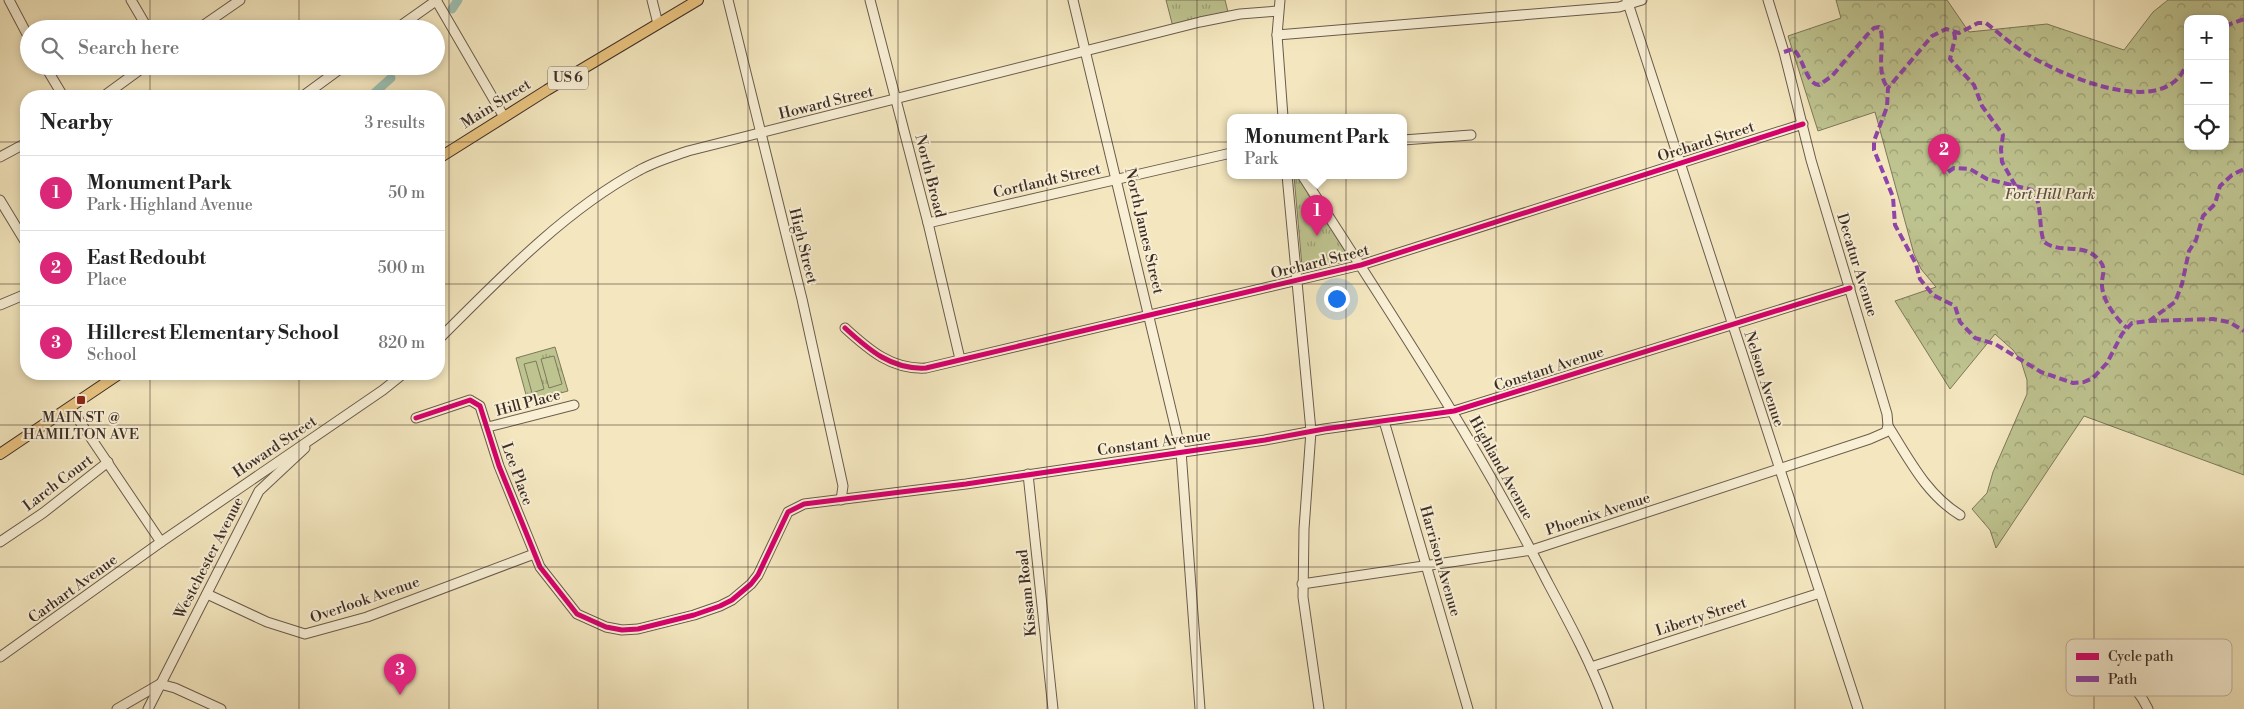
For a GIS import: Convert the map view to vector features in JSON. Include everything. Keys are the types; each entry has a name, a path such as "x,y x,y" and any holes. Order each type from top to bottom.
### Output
{"main road":[{"name":"Main Street","path":"445,154 698,0"},
{"path":"0,454 70,407 103,380"}],"street":[{"path":"9,0 20,21"},
{"path":"131,0 143,20"},
{"path":"211,20 240,0"},
{"path":"408,20 436,0 504,117"},
{"path":"652,0 658,24"},
{"name":"High Street","path":"728,0 802,299 843,486 841,500"},
{"name":"North Broad","path":"870,0 928,223 960,359"},
{"name":"North James Street","path":"1073,0 1181,451 1200,709"},
{"path":"1280,0 1277,35 1284,114"},
{"path":"1277,35 1619,7 1628,2 1642,0"},
{"name":"Decatur Avenue","path":"1768,0 1803,124 1810,160 1887,414 1888,426 1930,491 1944,505 1960,515"},
{"name":"Nelson Avenue","path":"1628,2 1778,469 1858,709"},
{"name":"Howard Street","path":"445,333 518,261 588,204 628,176 649,165 688,151 1240,14 1278,12"},
{"path":"50,75 59,90"},
{"path":"112,90 133,75"},
{"path":"311,90 332,75"},
{"name":"Orchard Street","path":"845,328 858,340 901,368 926,368 1149,314 1361,266 1803,124"},
{"path":"1407,140 1471,135"},
{"path":"0,157 20,146"},
{"name":"Cortlandt Street","path":"928,223 1227,154"},
{"path":"1288,179 1311,431 1302,584 1319,709"},
{"name":"Highland Avenue","path":"1305,179 1454,412 1532,550 1591,667 1608,709"},
{"path":"0,200 20,233"},
{"name":"Constant Avenue","path":"534,554 540,567 577,614 606,627 622,630 638,629 694,616 732,600 751,584 758,575 788,512 808,503 966,484 1311,431 1454,412 1850,288"},
{"path":"0,305 20,297"},
{"name":"Howard Street","path":"161,542 395,380"},
{"name":"Lee Place","path":"416,418 470,400 477,403 488,427 499,466 534,554"},
{"name":"Hill Place","path":"488,427 574,405"},
{"path":"70,407 161,542"},
{"name":"Harrison Avenue","path":"1384,421 1468,709"},
{"name":"Phoenix Avenue","path":"1302,584 1532,550 1870,439 1886,432 1888,426"},
{"name":"Westchester Avenue","path":"148,709 259,491 291,463 317,435"},
{"name":"Larch Court","path":"0,542 43,513 108,462"},
{"name":"Kissam Road","path":"1028,474 1053,709"},
{"name":"Carhart Avenue","path":"0,657 161,542"},
{"name":"Overlook Avenue","path":"207,594 267,622 304,634 367,617 534,554"},
{"name":"Liberty Street","path":"1591,667 1820,593"},
{"path":"118,709 160,684 175,688 221,709"},
{"path":"2140,696 2148,709"}],"green space":[{"path":"1166,0 1225,0 1229,16 1173,27"},
{"name":"Fort Hill Park","path":"1836,0 1947,0 1969,32 2047,24 2124,50 2153,12 2168,0 2244,0 2244,475 2084,416 1996,548 1990,530 1972,509 1987,493 1993,472 2027,394 2027,380 2021,361 2013,350 1995,334 1950,389 1895,301 1936,287 1921,269 1914,254 1875,112 1818,131 1788,36 1841,18"},
{"path":"1294,179 1300,179 1347,254 1344,262 1308,270 1302,266"},
{"path":"555,347 568,391 528,402 516,358"},
{"path":"554,356 562,384 549,388 541,359"},
{"path":"536,361 544,389 532,393 524,364"}],"waterway":[{"path":"452,9 458,0"},
{"path":"378,90 391,78"}],"marked path":[{"path":"2229,25 2244,19"},
{"path":"2187,60 2178,78 2161,89 2140,92 2115,89 2064,73 2025,53 1986,23 1978,23 1959,33 1946,29 1932,36 1888,88 1887,107 1874,141 1874,150 1893,197 1895,225 1916,264 1920,279 1933,295 1955,306 1960,322 1975,338 1995,344 2041,372 2073,383 2084,382 2093,378 2107,363 2122,334 2132,323 2149,321 2175,302 2182,284 2189,251 2196,240 2203,216 2215,204 2220,186 2232,175 2244,169"},
{"path":"1784,52 1793,49 1800,58 1811,80 1819,85 1832,76 1874,28 1879,27 1882,38 1882,73 1888,88"},
{"path":"1954,32 1955,38 1950,59 1974,85 1982,106 2003,135 2002,162 2015,185"},
{"path":"1948,172 1954,168 1970,169 1987,179 2032,190 2038,201 2044,242 2058,248 2087,251 2100,261 2103,267 2102,286 2107,304 2127,328"},
{"path":"2149,321 2213,319 2229,322 2244,331"}],"cycle path":[{"path":"845,328 872,351 892,362 902,366 926,368 1361,265 1803,124"},
{"path":"416,418 470,400 480,406 499,466 540,567 577,614 606,627 622,630 638,629 694,615 732,600 751,584 758,575 788,512 804,504 966,484 1454,411 1850,288"}],"place":[{"name":"East Redoubt","path":"1944,175"},
{"name":"Monument Park","path":"1317,236"},
{"name":"MAIN ST @ HAMILTON AVE","path":"81,400"},
{"name":"Hillcrest Elementary School","path":"400,695"}]}
